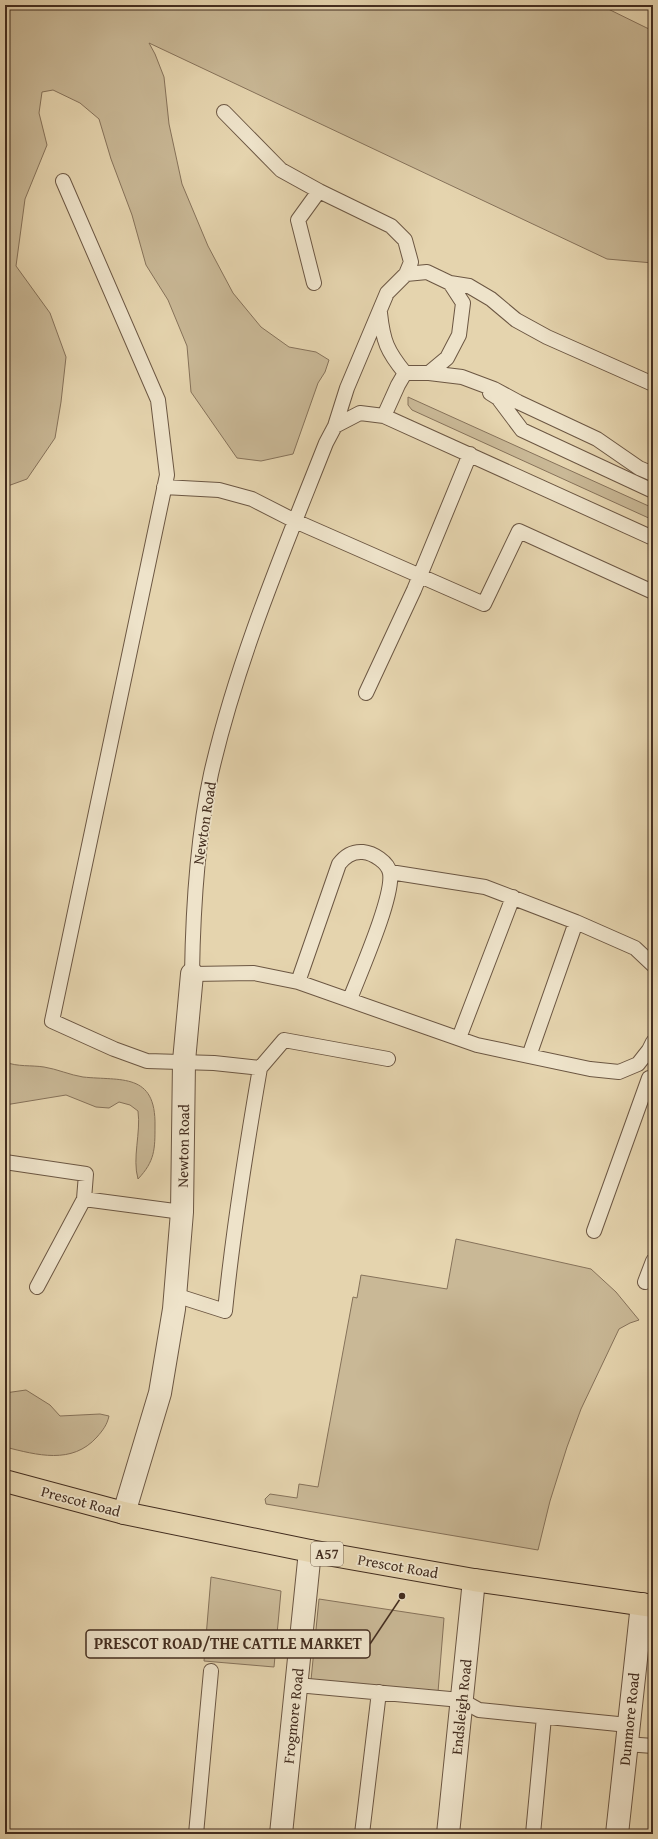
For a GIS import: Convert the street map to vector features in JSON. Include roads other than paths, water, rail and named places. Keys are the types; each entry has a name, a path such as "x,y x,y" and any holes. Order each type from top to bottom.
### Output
{"main road":[{"name":"Prescot Road","path":"5,1481 124,1513 310,1551 474,1580 647,1605"}],"street":[{"name":"Newton Road","path":"124,1513 160,1393 175,1296 182,1212 184,1061 192,974"},
{"name":"Frogmore Road","path":"281,1834 310,1551"},
{"name":"Endsleigh Road","path":"448,1834 474,1580"},
{"name":"Dunmore Road","path":"617,1834 627,1734 647,1605"}],"lane":[{"path":"224,112 281,170 319,192 391,226 405,240 410,262 406,274 387,293 379,311 382,336 393,358 405,373"},
{"path":"63,180 158,400 167,475 52,1021 114,1049 147,1061 184,1061 260,1068"},
{"path":"314,283 298,220 319,192"},
{"path":"406,274 427,272 450,283 469,286 490,299 516,320 547,337 653,384"},
{"path":"429,373 446,358 459,335 463,303 450,283"},
{"name":"Newton Road","path":"192,974 196,870 211,774 236,681 265,598 326,443 335,426 347,388 379,311"},
{"path":"405,373 429,373 462,377 494,389 518,402 597,439 640,468 653,474"},
{"path":"384,416 398,384 405,373"},
{"path":"462,377 498,398 522,430 653,491"},
{"path":"335,426 360,413 384,416 653,538"},
{"path":"366,693 414,590 470,454"},
{"path":"164,487 219,490 252,500 295,521 484,604 519,531 653,592"},
{"path":"298,982 339,864 344,857 353,853 363,852 385,862 390,872 391,884 387,901 350,999"},
{"path":"390,872 485,887 576,922 635,948 653,965"},
{"path":"459,1038 513,897"},
{"path":"529,1056 576,922"},
{"path":"192,974 254,973 298,982 350,999 477,1045 590,1069 619,1072 638,1064 649,1050 653,1042"},
{"path":"175,1296 225,1311 243,1163 260,1068 284,1040 388,1059"},
{"path":"594,1231 651,1080 638,1064"},
{"path":"5,1162 86,1174 84,1199 37,1287"},
{"path":"84,1199 182,1212"},
{"path":"645,1282 653,1261"},
{"path":"196,1834 211,1671"},
{"path":"297,1685 461,1700 479,1710 544,1717 627,1734 653,1746"},
{"path":"362,1834 379,1692"},
{"path":"534,1834 544,1717"}],"place":[{"name":"PRESCOT ROAD/THE CATTLE MARKET","path":"402,1596"}]}
